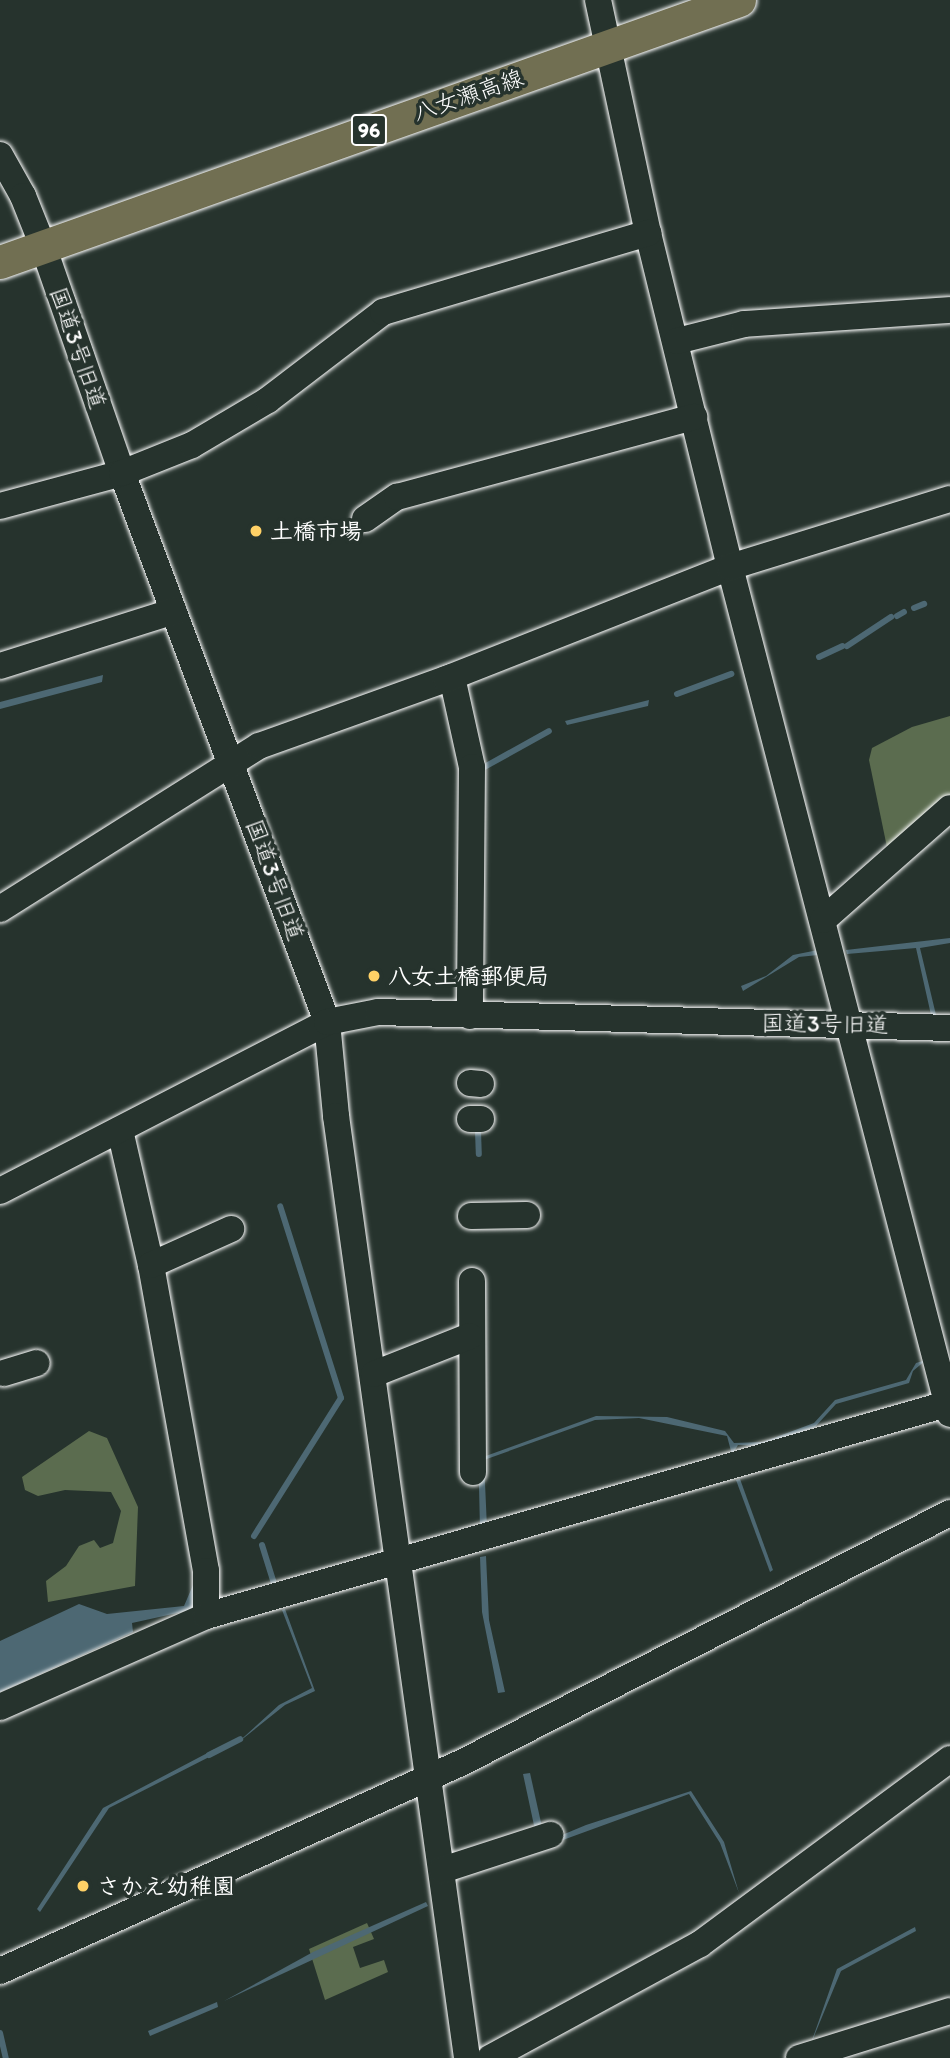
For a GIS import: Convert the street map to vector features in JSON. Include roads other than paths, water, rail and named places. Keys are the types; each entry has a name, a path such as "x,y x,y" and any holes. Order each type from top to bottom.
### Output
{"main road":[{"name":"八女瀬高線","path":"0,262 739,0"}],"street":[{"path":"0,1707 206,1616 949,1409 730,567 677,341 648,233 598,0"},
{"name":"国道3号旧道","path":"0,155 23,196 43,246 122,473 232,760 327,1022 378,1012 950,1028"},
{"path":"0,506 122,473 192,445 268,400 334,345 383,312 648,233"},
{"path":"677,341 744,324 950,310"},
{"path":"365,519 397,497 694,417"},
{"path":"0,909 46,884 232,760 452,677 730,567 950,499"},
{"path":"0,666 174,611"},
{"path":"452,677 472,767 470,1016"},
{"path":"823,920 950,808"},
{"path":"0,1191 327,1022 467,2058"},
{"path":"120,1130 151,1265 206,1572 206,1616"},
{"path":"471,1216 527,1215"},
{"path":"151,1265 231,1229"},
{"path":"472,1282 470,1336 473,1472"},
{"path":"374,1374 470,1336"},
{"path":"4,1373 36,1363"},
{"path":"0,1971 429,1777 950,1513"},
{"path":"490,2058 700,1944 950,1759"},
{"path":"442,1870 550,1835"},
{"path":"799,2058 867,2048 950,2011"}],"water":[{"path":"103,675 102,682 0,709 0,702"},
{"path":"649,700 648,706 567,725 565,721"},
{"path":"950,938 950,943 920,948 936,1015 931,1015 916,948 847,954 846,950"},
{"path":"818,950 818,955 799,957 743,991 741,986 766,976 793,955"},
{"path":"476,1355 483,1457 596,1416 667,1417 725,1431 734,1443 763,1442 814,1423 835,1400 906,1380 916,1363 926,1360 913,1371 909,1383 836,1404 815,1427 761,1446 738,1445 732,1455 727,1436 639,1418 595,1420 484,1460 487,1528 480,1530"},
{"path":"740,1479 773,1570 770,1572 736,1480"},
{"path":"197,1551 196,1602 191,1610 132,1623 133,1632 0,1692 0,1641 79,1604 107,1614 184,1606 193,1585"},
{"path":"486,1556 489,1620 505,1692 498,1693 482,1612 480,1557"},
{"path":"285,1609 315,1691 285,1705 235,1745 279,1705 312,1688 282,1610"},
{"path":"215,1749 217,1753 109,1808 40,1912 37,1909 103,1808"},
{"path":"530,1773 542,1827 535,1830 523,1774"},
{"path":"691,1791 724,1842 739,1893 720,1843 689,1794 459,1878 586,1825"},
{"path":"426,1902 428,1906 224,2001 313,1952"},
{"path":"915,1927 916,1931 841,1971 810,2046 837,1969"},
{"path":"217,2002 218,2007 150,2036 148,2031"}],"waterway":[{"path":"914,608 924,604"},
{"path":"897,616 904,612"},
{"path":"847,646 891,617"},
{"path":"819,657 843,646"},
{"path":"677,694 731,674"},
{"path":"479,770 549,731"},
{"path":"478,1131 479,1154"},
{"path":"254,1536 341,1398 280,1206"},
{"path":"262,1545 276,1590"},
{"path":"209,1755 240,1739"},
{"path":"0,2033 6,2058"}],"place":[{"name":"土橋市場","path":"256,531"},
{"name":"八女土橋郵便局","path":"374,976"},
{"name":"さかえ幼稚園","path":"83,1886"}]}
